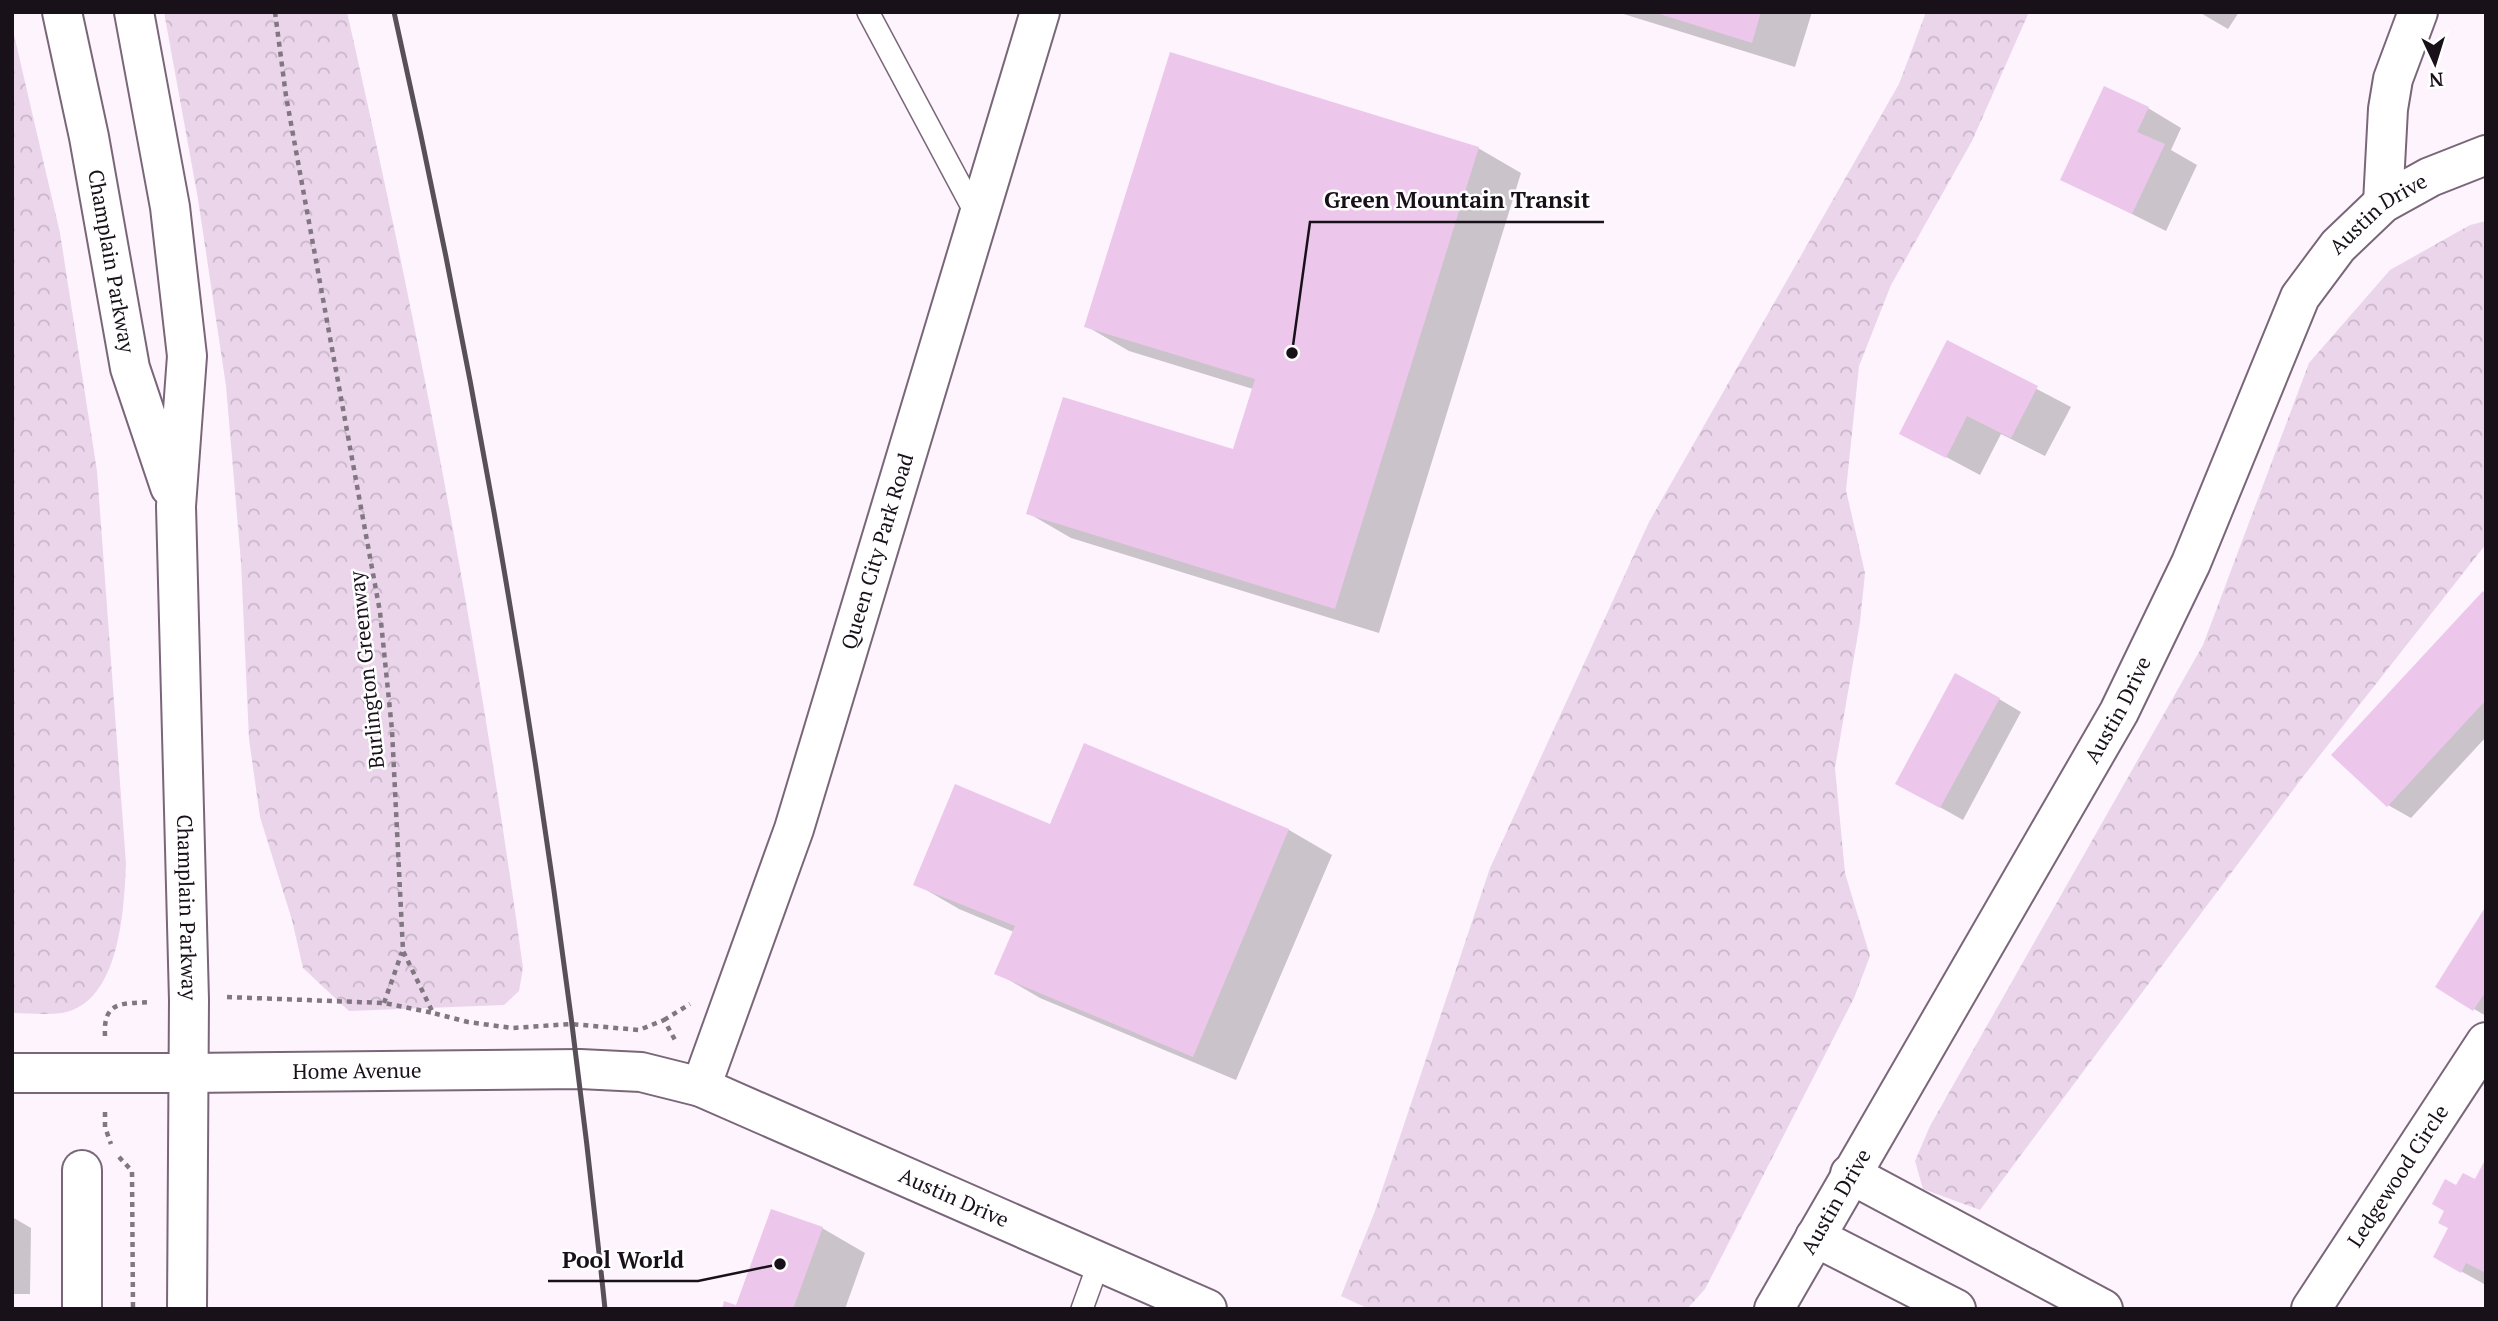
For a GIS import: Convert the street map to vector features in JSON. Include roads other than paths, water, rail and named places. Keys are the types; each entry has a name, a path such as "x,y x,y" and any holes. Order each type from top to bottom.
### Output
{"street":[{"name":"Champlain Parkway","path":"62,12 89,137 130,368 176,506"},
{"name":"Champlain Parkway","path":"134,12 157,126 182,288 187,356 176,506 189,999 187,1309"},
{"name":"Queen City Park Road","path":"701,1087 794,828 1040,12"},
{"path":"2382,202 2389,99 2393,79 2418,12"},
{"name":"Austin Drive","path":"1774,1309 1850,1174 2099,750 2138,676 2190,563 2300,297 2338,246 2382,202 2430,177 2486,155"},
{"name":"Ledgewood Circle","path":"2311,1309 2486,1041"},
{"name":"Home Avenue","path":"12,1073 580,1069 641,1072 701,1087"},
{"name":"Austin Drive","path":"701,1087 1207,1309"},
{"path":"82,1170 82,1309"},
{"path":"1850,1174 2103,1309"},
{"path":"1815,1237 1956,1309"}],"lane":[{"path":"868,12 978,218"},
{"path":"1082,1309 1099,1262"}],"railway":[{"path":"394,12 461,334 519,657 567,983 605,1309"}],"place":[{"name":"Green Mountain Transit","path":"1292,353"},
{"name":"Pool World","path":"780,1264"}]}
